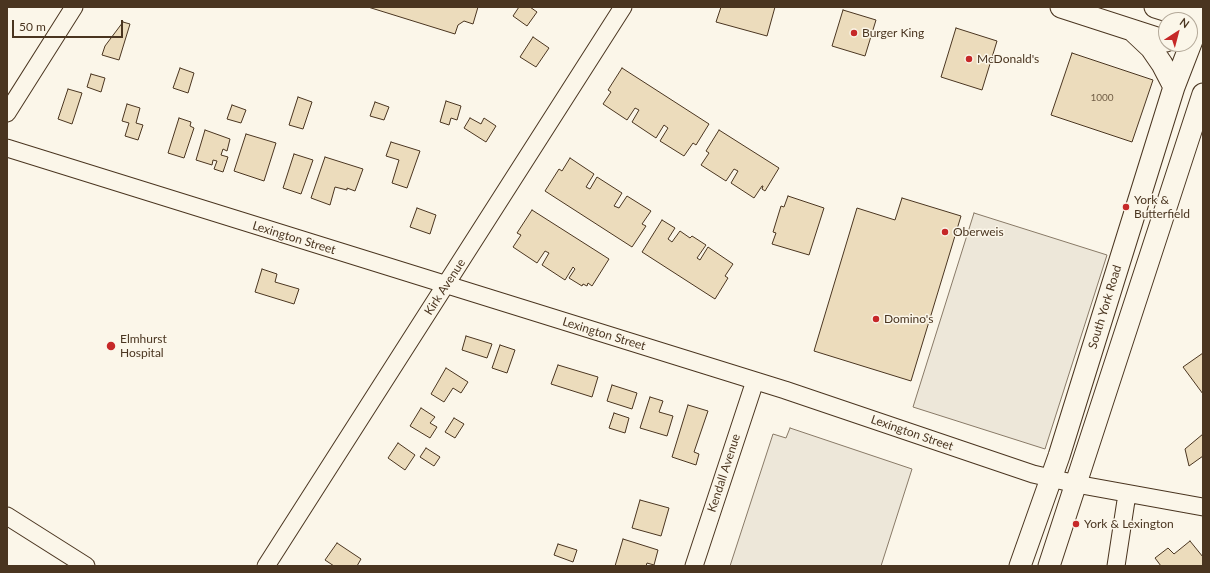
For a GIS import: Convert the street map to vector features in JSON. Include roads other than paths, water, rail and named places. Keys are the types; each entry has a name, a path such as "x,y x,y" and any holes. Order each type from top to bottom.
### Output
{"main road":[{"path":"1062,7 1158,38"},
{"path":"1155,7 1202,18"},
{"name":"South York Road","path":"1198,28 1202,18"},
{"path":"1130,29 1151,48 1162,64 1174,87"},
{"name":"South York Road","path":"1020,566 1051,478 1174,87 1188,52"},
{"path":"1049,566 1203,94"}],"street":[{"path":"7,113 74,7"},
{"name":"Kirk Avenue","path":"266,566 623,7"},
{"name":"Lexington Street","path":"7,148 754,381 1028,472 1076,484 1203,507"},
{"name":"Kendall Avenue","path":"694,566 754,381"},
{"path":"1116,566 1126,494"},
{"path":"7,516 86,566"}],"place":[{"name":"Burger King","path":"854,33"},
{"name":"McDonald's","path":"969,59"},
{"name":"York & Butterfield","path":"1126,207"},
{"name":"Oberweis","path":"945,232"},
{"name":"Domino's","path":"876,319"},
{"name":"Elmhurst Hospital","path":"111,346"},
{"name":"York & Lexington","path":"1076,524"}]}
